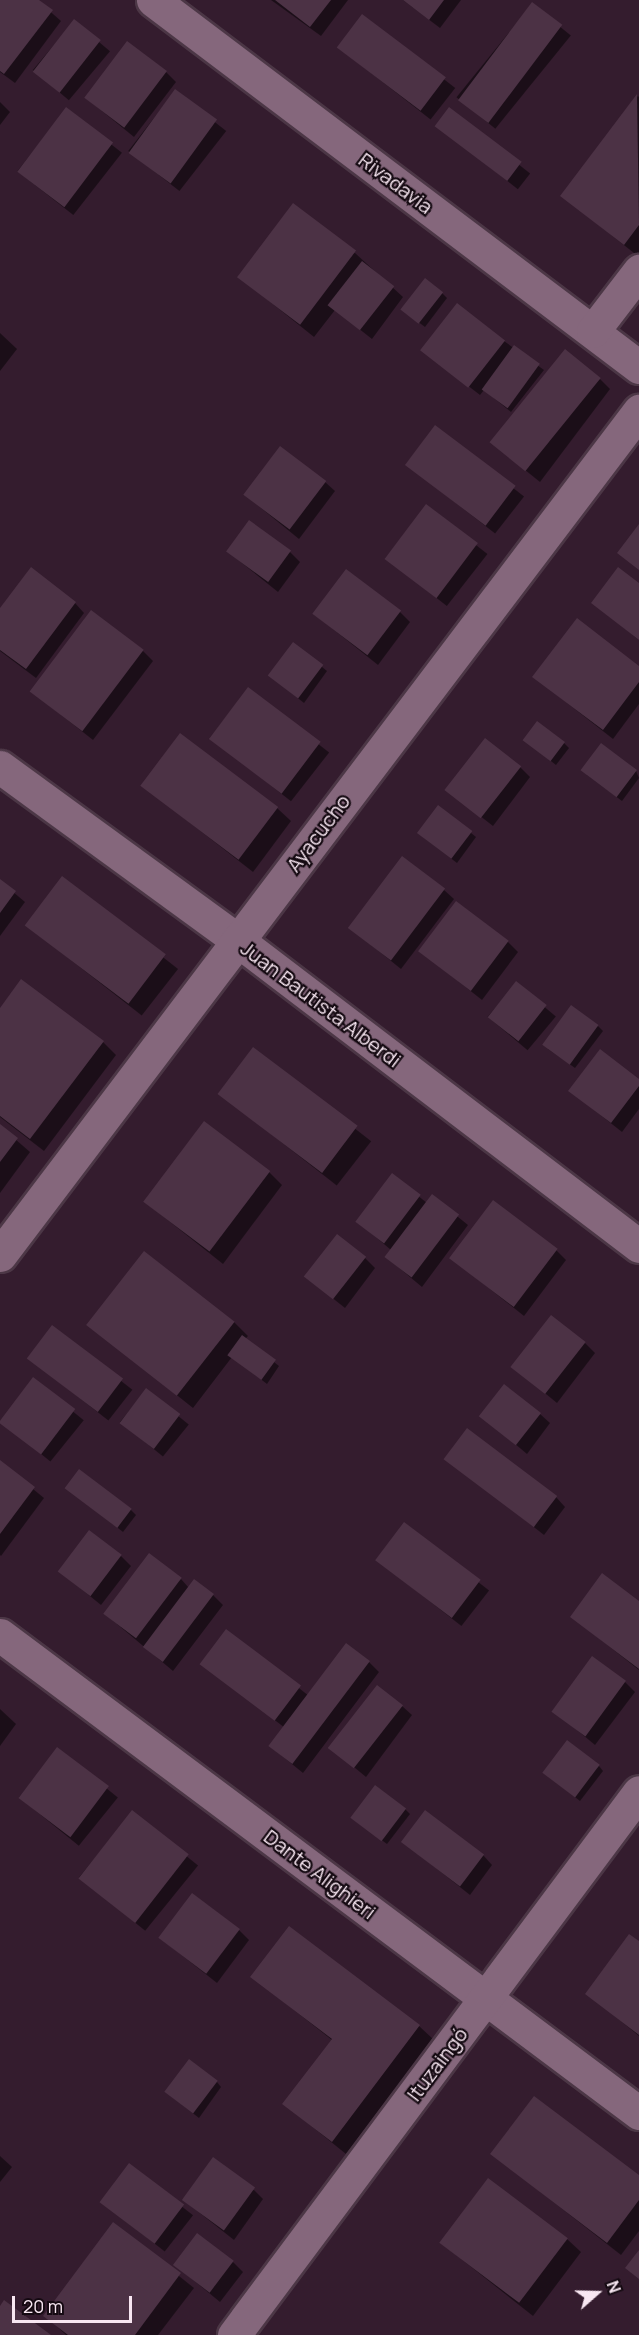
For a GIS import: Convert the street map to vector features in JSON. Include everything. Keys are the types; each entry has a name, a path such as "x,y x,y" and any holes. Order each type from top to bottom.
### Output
{"street":[{"name":"Rivadavia","path":"153,0 639,367"},
{"path":"592,331 639,271"},
{"name":"Ayacucho","path":"0,1255 639,411"},
{"name":"Juan Bautista Alberdi","path":"0,767 237,940 639,1246"},
{"name":"Dante Alighieri","path":"0,1635 639,2113"},
{"name":"Ituzaingó","path":"234,2335 639,1792"}],"building":[{"path":"0,0 39,0 53,10 4,74 0,71"},
{"path":"275,0 331,0 310,27"},
{"path":"403,0 444,0 429,20"},
{"path":"532,2 562,25 488,123 458,100"},
{"path":"362,14 446,77 421,111 337,48"},
{"path":"74,19 101,40 60,93 33,72"},
{"path":"127,41 167,71 124,128 84,98"},
{"path":"175,89 217,120 171,183 129,153"},
{"path":"637,94 639,225 624,245 560,196"},
{"path":"66,107 113,143 64,207 17,172"},
{"path":"449,107 522,162 507,181 435,126"},
{"path":"293,203 356,251 300,325 237,277"},
{"path":"362,261 394,286 360,330 328,305"},
{"path":"425,278 443,292 418,324 400,310"},
{"path":"457,303 505,341 468,388 420,350"},
{"path":"514,345 540,364 508,408 482,389"},
{"path":"565,349 601,378 525,471 489,442"},
{"path":"435,425 516,486 486,526 405,465"},
{"path":"280,446 326,481 290,530 243,495"},
{"path":"426,504 478,543 436,598 384,559"},
{"path":"249,520 291,551 268,582 226,552"},
{"path":"639,524 639,570 617,553"},
{"path":"31,567 76,602 26,669 0,650 0,608"},
{"path":"618,567 639,583 639,640 591,603"},
{"path":"346,569 401,611 367,655 312,614"},
{"path":"91,610 144,650 82,731 30,691"},
{"path":"577,618 639,666 639,682 603,730 532,677"},
{"path":"293,642 323,665 298,698 268,676"},
{"path":"248,687 321,742 282,794 209,739"},
{"path":"537,721 565,742 551,761 523,740"},
{"path":"180,733 278,807 239,860 140,786"},
{"path":"485,738 521,766 481,818 444,790"},
{"path":"601,743 637,770 616,797 581,770"},
{"path":"438,805 472,831 451,859 417,833"},
{"path":"402,856 445,888 391,960 348,928"},
{"path":"62,876 166,954 129,1004 25,926"},
{"path":"0,879 16,891 0,913"},
{"path":"456,901 509,941 471,991 418,951"},
{"path":"21,979 104,1041 30,1139 0,1116 0,1008"},
{"path":"516,981 547,1005 518,1041 488,1017"},
{"path":"571,1005 599,1025 570,1065 542,1045"},
{"path":"253,1047 358,1126 322,1173 217,1094"},
{"path":"600,1049 639,1079 639,1086 611,1123 568,1091"},
{"path":"204,1121 270,1171 210,1252 143,1202"},
{"path":"0,1124 18,1138 0,1162"},
{"path":"392,1173 421,1195 384,1243 355,1222"},
{"path":"432,1194 459,1214 412,1278 384,1257"},
{"path":"493,1200 558,1249 514,1307 449,1258"},
{"path":"337,1234 366,1257 333,1299 304,1277"},
{"path":"144,1251 235,1322 177,1396 86,1325"},
{"path":"551,1315 586,1342 545,1394 510,1367"},
{"path":"52,1325 123,1379 98,1412 27,1359"},
{"path":"242,1335 276,1360 261,1380 227,1355"},
{"path":"33,1377 75,1409 41,1454 0,1424"},
{"path":"504,1384 541,1413 516,1445 479,1416"},
{"path":"146,1388 180,1414 154,1449 120,1423"},
{"path":"467,1428 557,1496 534,1527 444,1459"},
{"path":"0,1460 35,1487 0,1534"},
{"path":"79,1469 132,1509 117,1528 65,1488"},
{"path":"404,1522 481,1580 452,1618 375,1560"},
{"path":"89,1530 122,1555 90,1596 58,1572"},
{"path":"149,1553 182,1578 136,1638 103,1614"},
{"path":"602,1573 639,1601 639,1669 570,1617"},
{"path":"194,1579 214,1594 163,1662 143,1647"},
{"path":"226,1629 301,1686 275,1721 200,1664"},
{"path":"346,1643 370,1661 292,1764 268,1746"},
{"path":"592,1656 626,1681 585,1737 551,1712"},
{"path":"377,1685 403,1705 354,1768 328,1748"},
{"path":"567,1740 600,1765 575,1797 542,1773"},
{"path":"57,1747 109,1786 70,1837 18,1798"},
{"path":"375,1785 406,1808 381,1841 350,1818"},
{"path":"132,1810 189,1854 135,1923 78,1879"},
{"path":"425,1810 484,1855 460,1886 401,1842"},
{"path":"192,1893 240,1929 206,1974 158,1938"},
{"path":"289,1926 420,2025 332,2142 282,2104 332,2039 250,1977"},
{"path":"629,1934 639,1941 639,2035 585,1994"},
{"path":"189,2059 218,2081 193,2113 164,2092"},
{"path":"534,2096 639,2175 639,2200 607,2243 490,2154"},
{"path":"213,2157 255,2188 224,2230 182,2200"},
{"path":"129,2163 184,2205 155,2244 100,2202"},
{"path":"488,2178 568,2238 519,2303 439,2243"},
{"path":"113,2222 181,2273 135,2335 68,2335 43,2316"},
{"path":"197,2233 234,2261 210,2293 173,2265"},
{"path":"639,2250 639,2279 625,2268"},
{"path":"4,2300 51,2335 0,2335 0,2306"}]}
